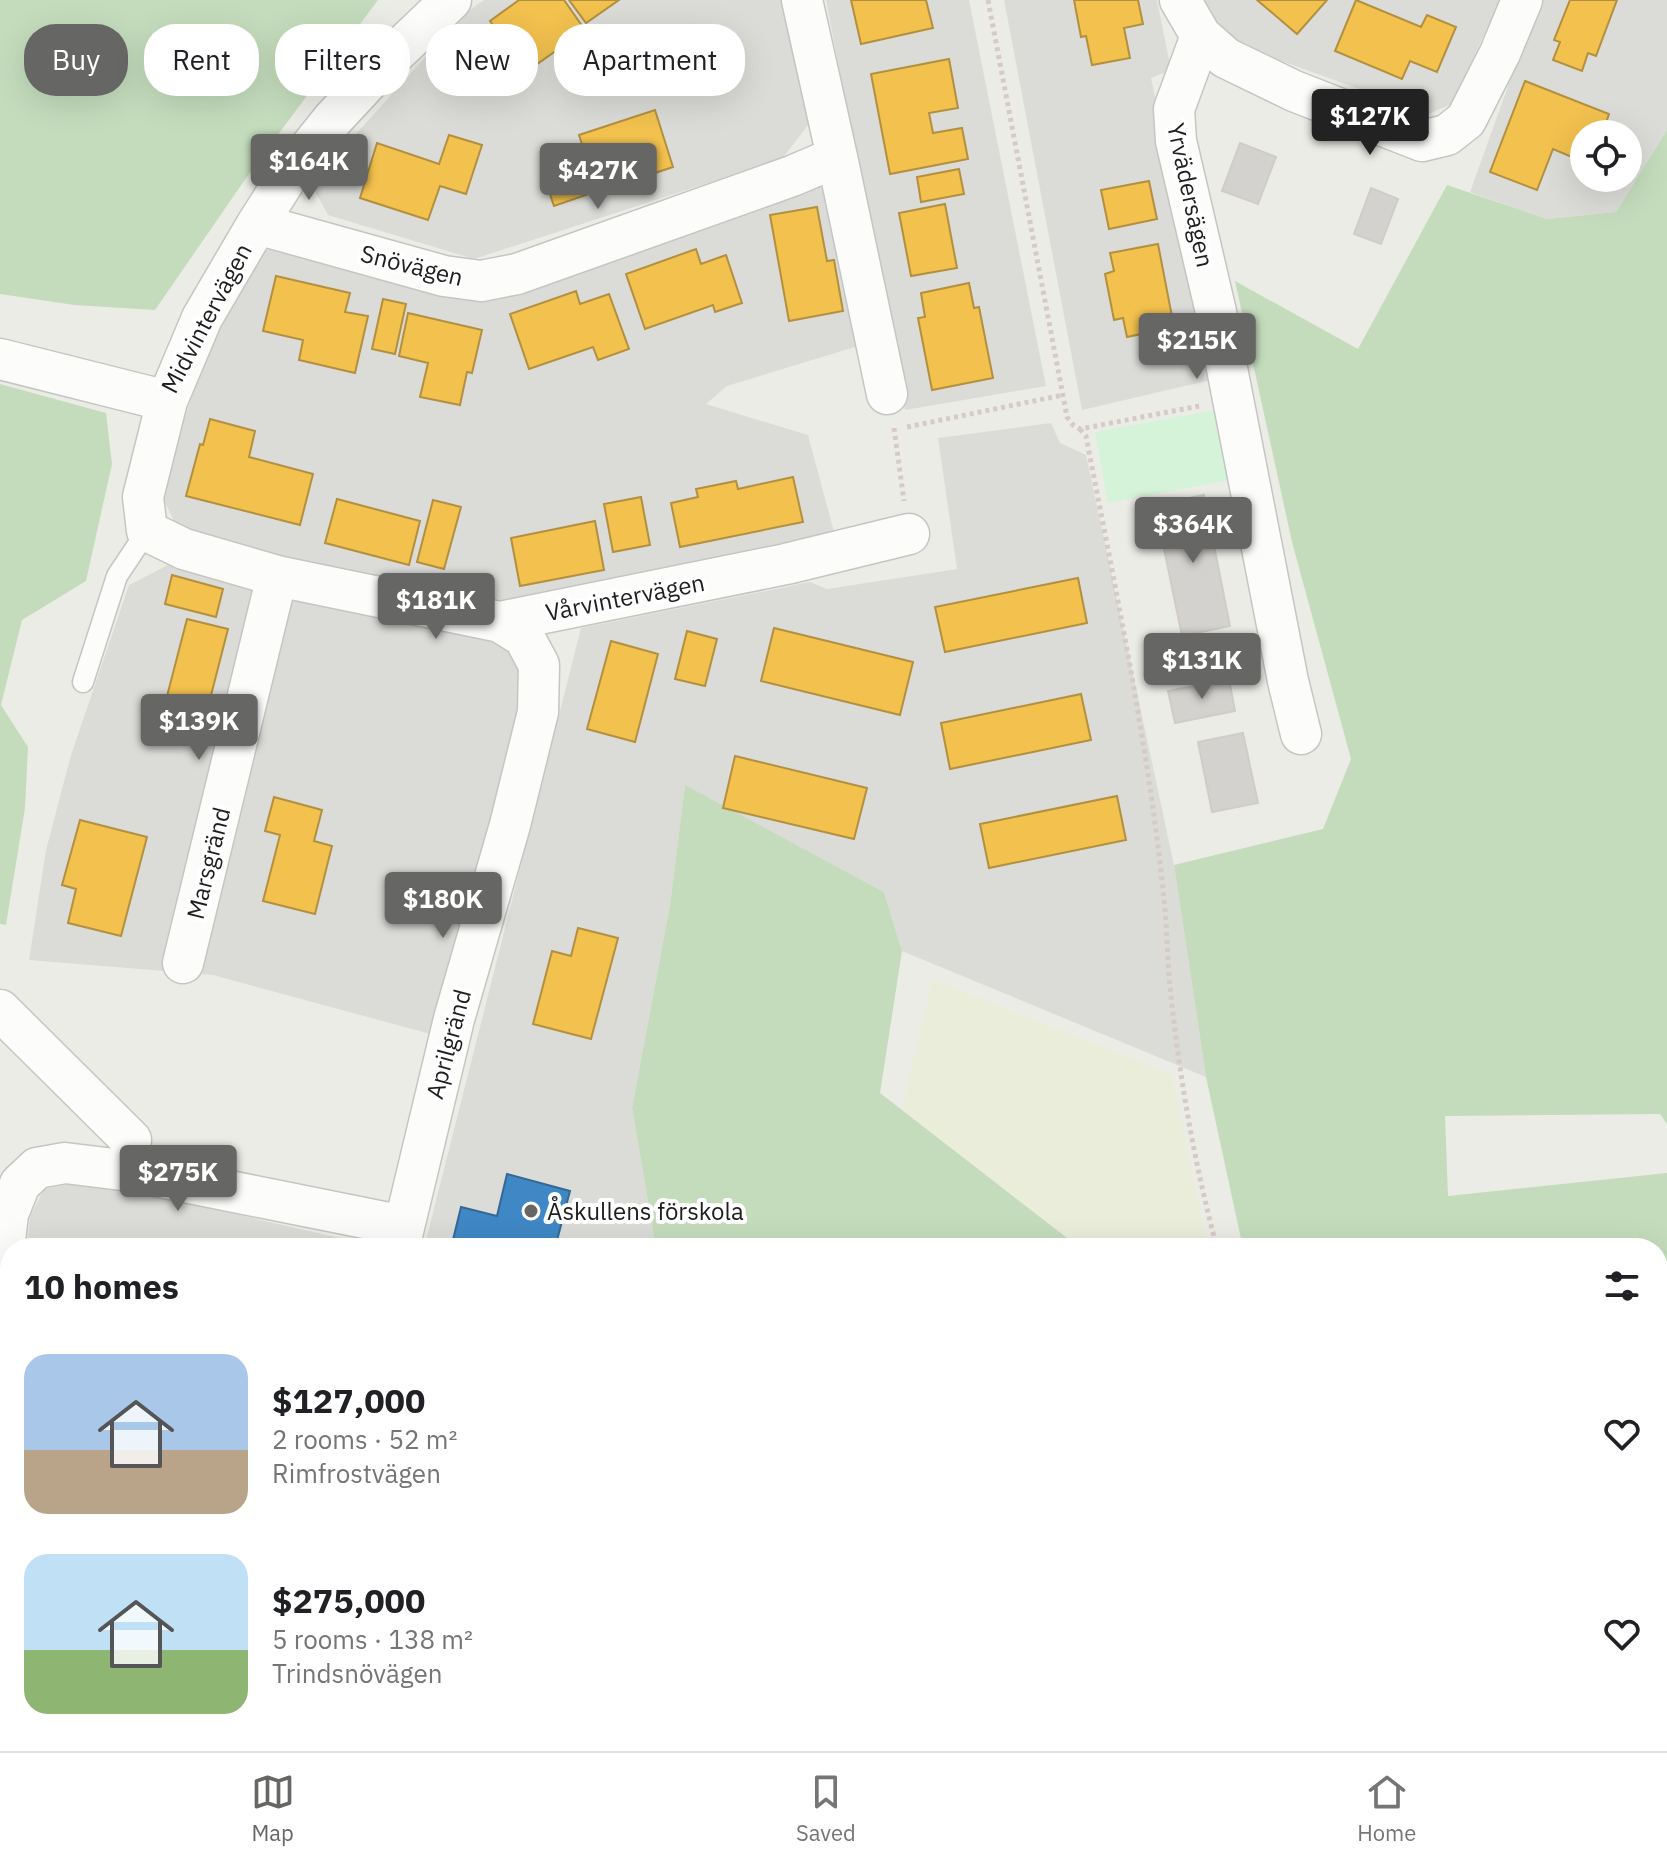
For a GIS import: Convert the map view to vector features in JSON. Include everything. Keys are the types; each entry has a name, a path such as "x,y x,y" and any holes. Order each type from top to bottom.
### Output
{"street":[{"name":"Midvintervägen","path":"0,359 167,401 202,318 289,174 333,119 386,62 451,0"},
{"path":"802,0 890,412"},
{"path":"1180,0 1201,36 1226,58 1294,91 1422,141 1447,135 1466,120 1500,53 1522,0"},
{"name":"Yrvädersägen","path":"1201,36 1174,109 1176,141 1216,312 1301,734"},
{"name":"Snövägen","path":"257,224 444,276 481,281 517,274 837,157"},
{"path":"147,531 143,497 167,401"},
{"name":"Vårvintervägen","path":"147,531 184,549 277,576 500,622 786,564 909,534"},
{"name":"Marsgränd","path":"183,963 277,576"},
{"name":"Aprilgränd","path":"401,1237 454,1019 510,825 538,712 539,665 524,637 500,622"},
{"path":"0,1010 131,1140"},
{"path":"5,1238 8,1214 20,1184 37,1168 65,1163 89,1164 214,1187 401,1237"}],"lane":[{"path":"83,682 117,576 147,531"}],"path":[{"path":"988,0 1067,417 1086,436 1089,447 1144,749 1164,892 1170,990 1180,1067 1198,1176 1214,1238"},
{"path":"909,534 890,412 1063,395"},
{"path":"1080,429 1233,399"}],"shaded area":[{"path":"484,0 783,0 815,116 782,159 474,259 328,215 311,184 390,96 410,96 410,74 426,56 426,96 538,96 538,24 455,24"},
{"path":"826,0 969,0 1046,386 905,410"},
{"path":"1004,0 1157,0 1171,70 1151,78 1215,379 1082,410"},
{"path":"1198,0 1500,0 1452,104 1428,114 1249,49 1219,32"},
{"path":"1539,0 1667,0 1667,130 1642,170 1642,120 1570,120 1570,192 1628,192 1616,212 1547,219 1470,192"},
{"path":"809,179 839,197 865,344 727,386 706,404 808,435 834,532 507,601 303,568 176,525 159,490 210,346 266,250 311,246 486,296"},
{"path":"1051,423 1060,443 1086,455 1174,865 1206,1077 902,951 884,892 685,786 670,905 632,1108 654,1238 427,1238 581,628 810,582 827,589 957,569 938,438"},
{"path":"168,565 509,637 528,669 445,1038 213,975 29,960 46,850 71,755 129,585"},
{"path":"73,1184 151,1195 340,1238 28,1238 30,1217 44,1189"}],"green space":[{"path":"0,0 378,0 360,24 275,24 275,96 307,96 155,310 74,305 0,294"},
{"path":"1667,130 1667,1124 1660,1114 1445,1116 1448,1196 1667,1173 1667,1238 1241,1238 1206,1077 1174,865 1323,829 1351,759 1292,542 1235,281 1358,349 1447,185 1547,219 1616,212 1628,192 1642,192 1642,170"},
{"path":"0,384 106,413 112,464 86,581 22,620 1,705 28,747 25,808 6,925 0,924"},
{"path":"1216,410 1229,480 1108,503 1095,432"},
{"path":"685,785 884,892 902,951 880,1093 1067,1238 654,1238 632,1108 670,905"},
{"path":"932,979 1172,1074 1206,1238 1067,1238 902,1110"}],"building: Homes":[{"path":"519,0 564,0 581,24 554,24 554,52 538,63 538,24 492,24 490,21"},
{"path":"569,0 619,0 586,23"},
{"path":"851,0 926,0 933,28 861,44"},
{"path":"1074,0 1138,0 1143,24 1124,28 1130,58 1092,65 1086,36 1081,37"},
{"path":"1257,0 1327,0 1297,34"},
{"path":"1356,0 1421,27 1427,15 1456,27 1437,72 1410,61 1402,79 1335,51"},
{"path":"1570,0 1617,0 1596,56 1588,53 1582,71 1553,60 1560,42 1554,40"},
{"path":"949,59 958,108 929,113 933,133 962,128 968,159 890,174 871,74"},
{"path":"1525,81 1609,114 1607,120 1570,120 1570,156 1553,149 1537,190 1490,172"},
{"path":"655,110 673,167 597,192 579,135"},
{"path":"449,135 482,145 466,194 440,186 428,220 360,198 377,143 439,164"},
{"path":"577,159 589,194 554,206 542,171"},
{"path":"959,169 964,194 921,202 917,177"},
{"path":"1149,181 1157,219 1109,229 1101,190"},
{"path":"945,204 957,268 911,276 899,213"},
{"path":"817,207 827,261 834,260 843,311 789,321 770,215"},
{"path":"1158,244 1174,327 1127,337 1123,318 1114,320 1105,274 1114,271 1110,253"},
{"path":"696,249 701,264 726,255 742,303 715,312 713,305 645,329 626,274"},
{"path":"276,276 350,293 345,312 368,316 355,373 299,360 303,340 263,331"},
{"path":"969,283 974,308 979,307 993,378 932,390 918,318 925,317 921,293"},
{"path":"576,291 580,304 609,294 629,349 598,360 593,347 529,369 510,314"},
{"path":"383,299 406,304 395,354 372,349"},
{"path":"408,313 482,330 472,373 467,372 460,405 420,397 428,363 399,356"},
{"path":"210,419 255,431 249,457 313,474 300,525 186,496"},
{"path":"793,477 803,522 680,547 671,503 698,497 696,489 736,481 738,489"},
{"path":"641,497 650,545 613,552 604,504"},
{"path":"337,499 420,521 409,565 325,543"},
{"path":"433,500 461,507 444,569 417,562"},
{"path":"595,521 604,570 520,586 511,538"},
{"path":"172,575 223,589 216,617 165,604"},
{"path":"1078,578 1087,623 945,652 935,607"},
{"path":"187,619 228,629 207,711 166,700"},
{"path":"774,628 913,662 900,715 761,681"},
{"path":"687,631 717,639 705,686 675,679"},
{"path":"611,641 658,654 635,742 587,729"},
{"path":"1081,694 1091,740 950,769 941,723"},
{"path":"735,756 867,788 854,839 723,808"},
{"path":"1117,796 1126,840 989,868 980,824"},
{"path":"274,797 322,810 314,841 332,846 315,914 263,901 280,835 265,831"},
{"path":"80,820 147,837 121,936 68,923 76,889 62,885"},
{"path":"578,928 618,938 591,1039 533,1024 552,951 571,956"}],"building: Schools":[{"name":"Åskullens förskola","path":"507,1174 570,1191 558,1238 453,1238 461,1207 497,1216"}],"building: Other":[{"path":"1240,143 1276,157 1258,204 1222,191"},
{"path":"1371,188 1398,199 1381,244 1354,234"},
{"path":"1204,495 1230,626 1182,636 1155,505"},
{"path":"1229,679 1235,711 1175,723 1168,691"},
{"path":"1243,733 1258,803 1212,812 1198,742"}],"place":[{"name":"Åskullens förskola","path":"531,1211"}]}
